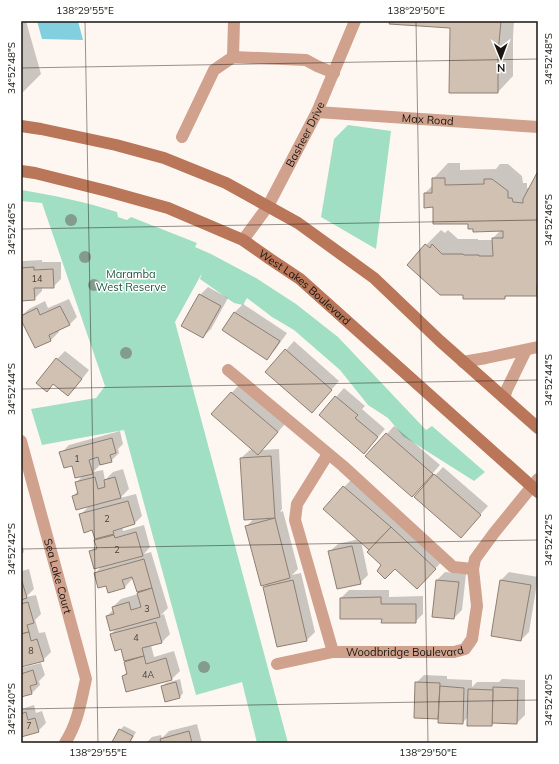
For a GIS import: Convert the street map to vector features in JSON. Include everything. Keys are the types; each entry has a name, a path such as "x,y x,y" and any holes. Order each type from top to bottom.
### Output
{"main road":[{"path":"21,126 48,130 116,145 164,158 226,183 298,223 374,278 464,362 538,428"},
{"name":"West Lakes Boulevard","path":"21,171 36,173 168,208 243,240 300,279 536,486"}],"street":[{"path":"234,21 234,57"},
{"name":"Basheer Drive","path":"243,240 268,206 317,112 355,21"},
{"path":"182,137 214,70 234,57 306,60 334,73"},
{"name":"Max Road","path":"317,112 538,127"},
{"path":"464,362 538,347"},
{"path":"504,398 526,350"},
{"path":"228,370 343,466 452,567 473,569"},
{"name":"Sea Lake Court","path":"21,441 86,679 79,712 72,733 65,743"},
{"name":"Woodbridge Boulevard","path":"328,454 297,504 295,520 333,652"},
{"name":"Woodbridge Boulevard","path":"277,664 333,652 454,652 465,649 472,639 477,606 473,569 475,559 494,533 536,486"}],"green space":[{"path":"348,125 391,131 376,249 321,217 334,139"},
{"name":"Maramba West Reserve","path":"21,190 69,199 105,208 117,212 118,217 127,220 131,217 197,243 195,247 256,278 296,304 338,337 426,430 432,426 485,472 474,481 403,436 388,418 368,405 340,370 294,330 272,317 247,298 243,305 234,303 200,279 202,273 175,322 288,743 257,743 242,682 196,695 124,430 42,445 31,409 96,398 105,386 42,203 21,201"}],"water":[{"path":"37,21 78,21 83,40 42,39"}],"building":[{"path":"390,21 501,21 498,53 498,93 449,93 450,28 389,24"},
{"path":"538,171 537,296 505,296 505,299 463,299 463,295 440,295 407,265 425,244 430,248 432,244 442,254 493,256 492,238 503,238 503,231 473,232 473,229 468,229 468,224 433,224 433,207 424,208 424,193 432,193 432,178 445,178 445,185 484,184 484,179 492,179 508,191 508,198 512,198 513,202 523,203 523,199"},
{"path":"34,267 34,270 53,269 54,288 34,288 35,300 21,301 21,268"},
{"path":"199,294 221,306 203,338 181,326"},
{"path":"60,306 70,325 49,335 51,341 35,348 21,320 21,316 37,308 40,315"},
{"path":"234,312 280,341 267,360 222,330"},
{"path":"285,349 332,390 312,413 265,372"},
{"path":"56,358 82,379 68,396 53,384 47,392 36,383"},
{"path":"231,392 278,432 258,455 211,414"},
{"path":"335,396 358,415 355,418 378,437 364,454 319,415"},
{"path":"386,433 433,474 412,497 365,456"},
{"path":"112,438 116,453 110,455 112,462 100,465 98,457 89,460 93,474 75,478 72,466 64,468 59,452"},
{"path":"271,456 275,518 244,520 240,458"},
{"path":"434,474 481,515 461,538 414,497"},
{"path":"95,477 98,489 105,487 104,480 115,477 121,498 76,510 72,496 78,494 75,482"},
{"path":"343,486 391,527 369,550 323,509"},
{"path":"128,501 135,524 113,531 114,534 95,539 92,530 84,533 79,514"},
{"path":"275,518 290,578 261,586 245,526"},
{"path":"391,527 436,569 417,589 395,569 385,579 377,571 381,565 367,552"},
{"path":"136,532 143,556 94,569 89,551 97,549 94,540 114,535 115,538"},
{"path":"352,546 361,584 337,589 328,551"},
{"path":"144,559 152,588 137,592 132,577 122,580 125,588 108,593 106,586 98,588 94,573"},
{"path":"21,578 27,598 21,600"},
{"path":"293,580 307,641 277,647 263,587"},
{"path":"436,580 459,582 454,619 432,617"},
{"path":"500,580 531,585 521,641 491,636"},
{"path":"152,588 160,617 110,631 106,616 114,614 112,607 129,602 131,610 141,607 137,593"},
{"path":"381,597 381,604 416,604 416,623 381,623 382,619 340,619 340,598"},
{"path":"28,602 34,623 27,625 29,632 21,634 21,604"},
{"path":"156,622 162,643 142,648 144,656 124,661 121,649 115,651 110,634"},
{"path":"29,632 31,641 37,639 44,661 21,667 21,634"},
{"path":"144,656 146,664 166,658 172,680 126,692 122,676 127,674 124,662"},
{"path":"33,670 37,684 30,686 32,694 21,697 21,674"},
{"path":"176,682 180,698 165,702 161,686"},
{"path":"415,682 440,683 438,719 414,718"},
{"path":"440,686 464,688 463,724 438,723"},
{"path":"493,687 518,688 517,724 492,723"},
{"path":"468,689 493,690 492,726 467,726"},
{"path":"26,712 28,720 35,718 39,732 21,737 21,714"},
{"path":"119,729 133,736 129,743 112,742"},
{"path":"189,731 192,743 161,743 160,739"}]}
